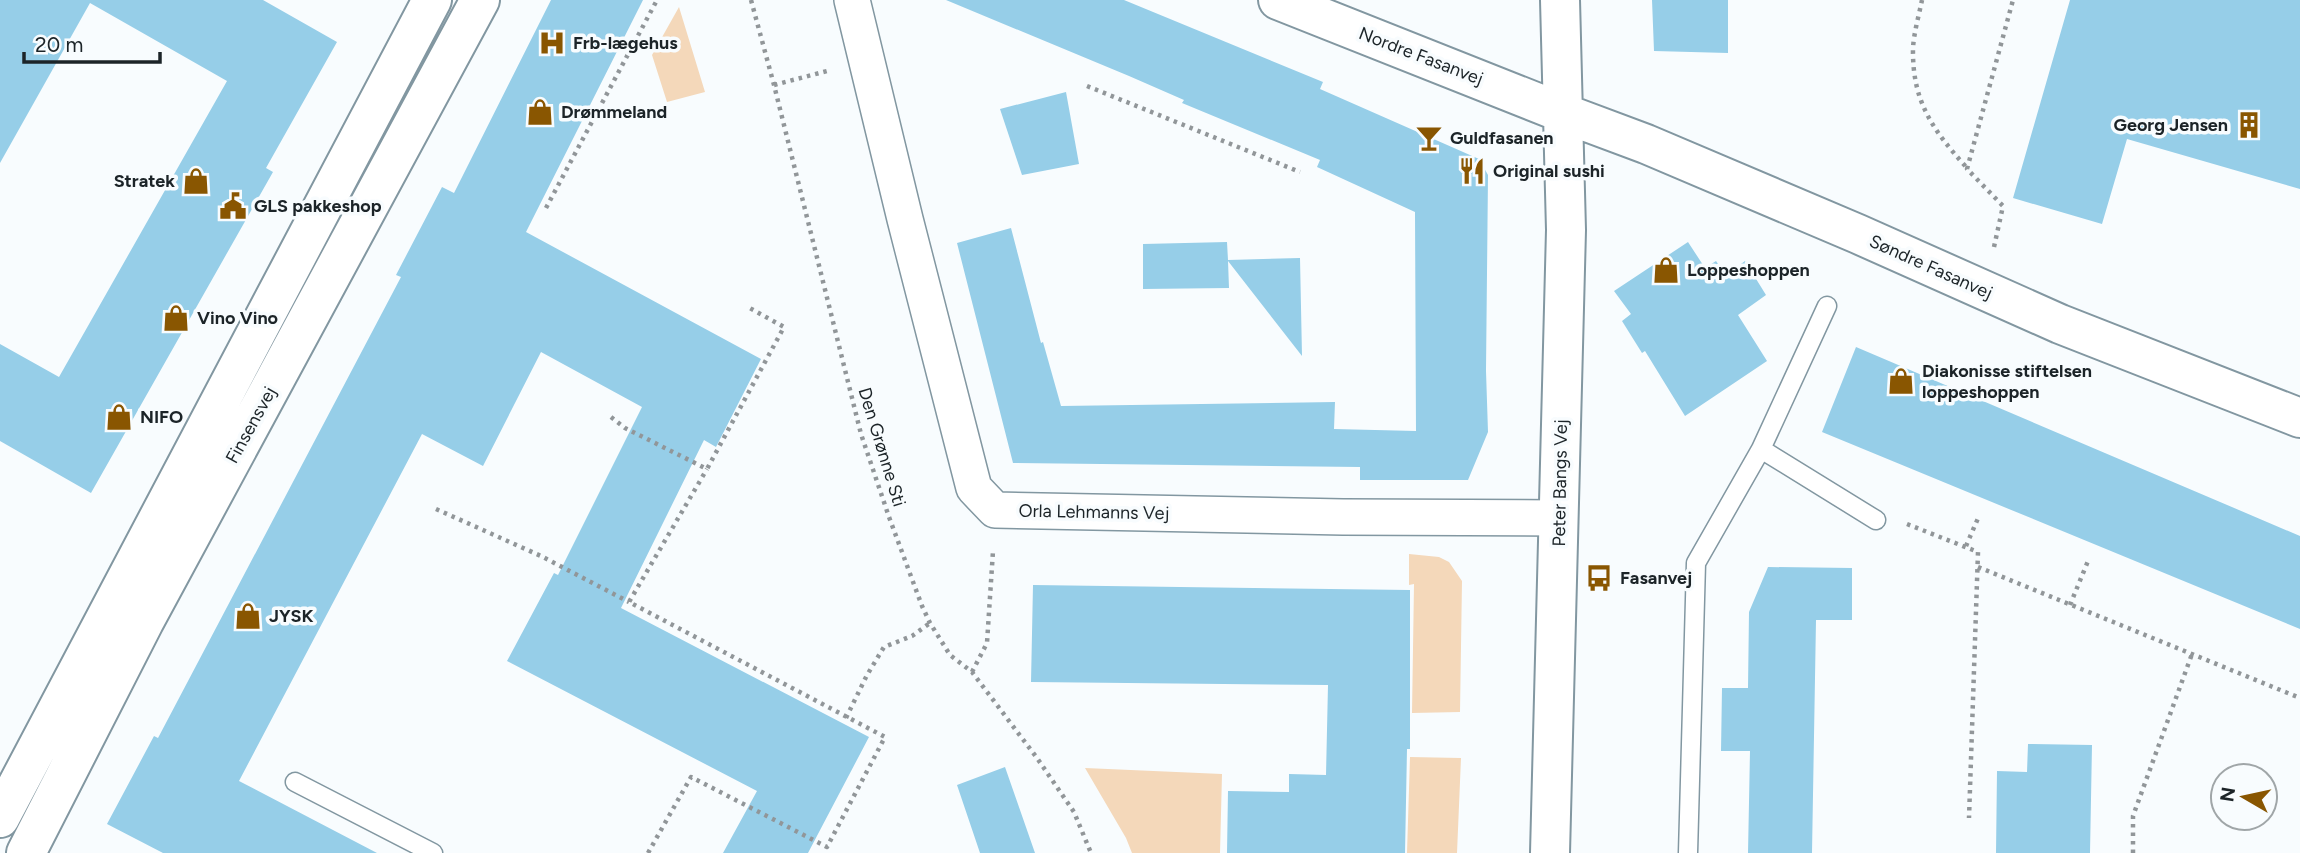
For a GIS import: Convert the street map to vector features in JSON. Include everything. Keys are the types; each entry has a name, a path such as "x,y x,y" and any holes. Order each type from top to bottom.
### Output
{"street":[{"name":"Finsensvej","path":"26,853 131,609 432,0"},
{"name":"Finsensvej","path":"0,818 131,609 481,0"},
{"name":"Orla Lehmanns Vej","path":"852,0 974,488 995,510 1559,518"},
{"name":"Nordre Fasanvej","path":"1278,0 1563,113"},
{"name":"Peter Bangs Vej","path":"1550,853 1566,230 1560,0"},
{"path":"411,42 443,68"},
{"name":"Søndre Fasanvej","path":"1563,113 1646,144 1849,230 2060,324 2300,418"}],"lane":[{"path":"1688,853 1696,563 1761,449 1827,306"},
{"path":"1761,449 1876,520"},
{"path":"295,782 433,853"}],"path":[{"path":"546,208 657,0"},
{"name":"Den Grønne Sti","path":"751,0 861,434 889,517 930,623 950,655 972,673 1037,758 1074,812 1091,853"},
{"path":"1922,0 1913,48 1919,98 1939,136 2003,206 1985,292"},
{"path":"1967,169 2013,0"},
{"path":"774,85 865,60"},
{"path":"1087,86 1300,172"},
{"path":"629,603 707,469 784,327 746,306"},
{"path":"611,417 625,428 707,469"},
{"path":"436,509 541,556 885,737 824,853"},
{"path":"972,673 987,643 995,510"},
{"path":"1966,546 1979,516"},
{"path":"1876,520 1894,519 1978,552 1969,818"},
{"path":"2070,605 2088,561"},
{"path":"1978,567 2300,698"},
{"path":"846,718 884,647 912,636 930,623"},
{"path":"2133,853 2133,816 2192,654"},
{"path":"648,853 691,777 827,847"}],"shaded area":[{"path":"679,7 705,92 667,102 652,55"},
{"path":"1409,554 1439,557 1449,562 1462,581 1460,712 1412,713 1414,584 1409,585"},
{"path":"1410,757 1461,758 1457,853 1407,853"},
{"path":"1085,768 1222,774 1220,853 1132,853"}],"building":[{"path":"0,0 263,0 337,42 266,168 273,172 91,493 0,441 0,344 59,377 227,81 90,3 0,163"},
{"path":"551,0 643,0 526,232 761,359 716,447 704,440 621,608 869,737 808,853 723,853 757,791 507,661 554,573 558,575 642,407 541,352 483,466 422,434 239,781 377,853 163,853 107,824 154,736 158,738 401,277 396,275 442,187 454,193"},
{"path":"946,0 1124,0 1323,82 1320,89 1479,159 1488,175 1488,432 1468,480 1360,480 1360,467 1013,463 957,243 1011,228 1041,343 1043,342 1061,406 1335,402 1334,429 1416,431 1415,212 1317,167 1320,160 1182,103 1184,100 1129,76"},
{"path":"1652,0 1728,0 1728,53 1654,51"},
{"name":"Georg Jensen","path":"2070,0 2300,0 2300,189 2127,139 2102,224 2013,198"},
{"path":"1066,92 1079,164 1022,175 1000,109"},
{"path":"1227,242 1228,260 1300,258 1302,356 1228,261 1229,288 1143,289 1143,244"},
{"path":"1688,242 1705,268 1716,261 1726,275 1745,261 1766,295 1738,315 1767,361 1685,416 1645,351 1642,353 1622,321 1631,314 1614,291"},
{"path":"1856,347 2300,536 2300,629 1822,432"},
{"path":"1768,567 1852,568 1852,620 1816,620 1812,853 1748,853 1750,751 1721,751 1722,688 1748,688 1749,612"},
{"path":"1033,585 1410,590 1410,749 1407,749 1405,853 1227,853 1228,791 1289,792 1289,774 1326,775 1328,685 1031,682"},
{"path":"2028,744 2092,745 2090,853 1996,853 1997,771 2027,772"},
{"path":"1005,767 1035,853 980,853 957,785"}],"place":[{"name":"Frb-lægehus","path":"552,43"},
{"name":"Drømmeland","path":"540,112"},
{"name":"Georg Jensen","path":"2249,125"},
{"name":"Guldfasanen","path":"1429,138"},
{"name":"Original sushi","path":"1472,171"},
{"name":"Stratek","path":"196,181"},
{"name":"GLS pakkeshop","path":"233,206"},
{"name":"Loppeshoppen","path":"1666,270"},
{"name":"Vino Vino","path":"176,318"},
{"name":"Diakonisse stiftelsen loppeshoppen","path":"1901,381"},
{"name":"NIFO","path":"119,417"},
{"name":"Fasanvej","path":"1599,578"},
{"name":"JYSK","path":"248,616"}]}
